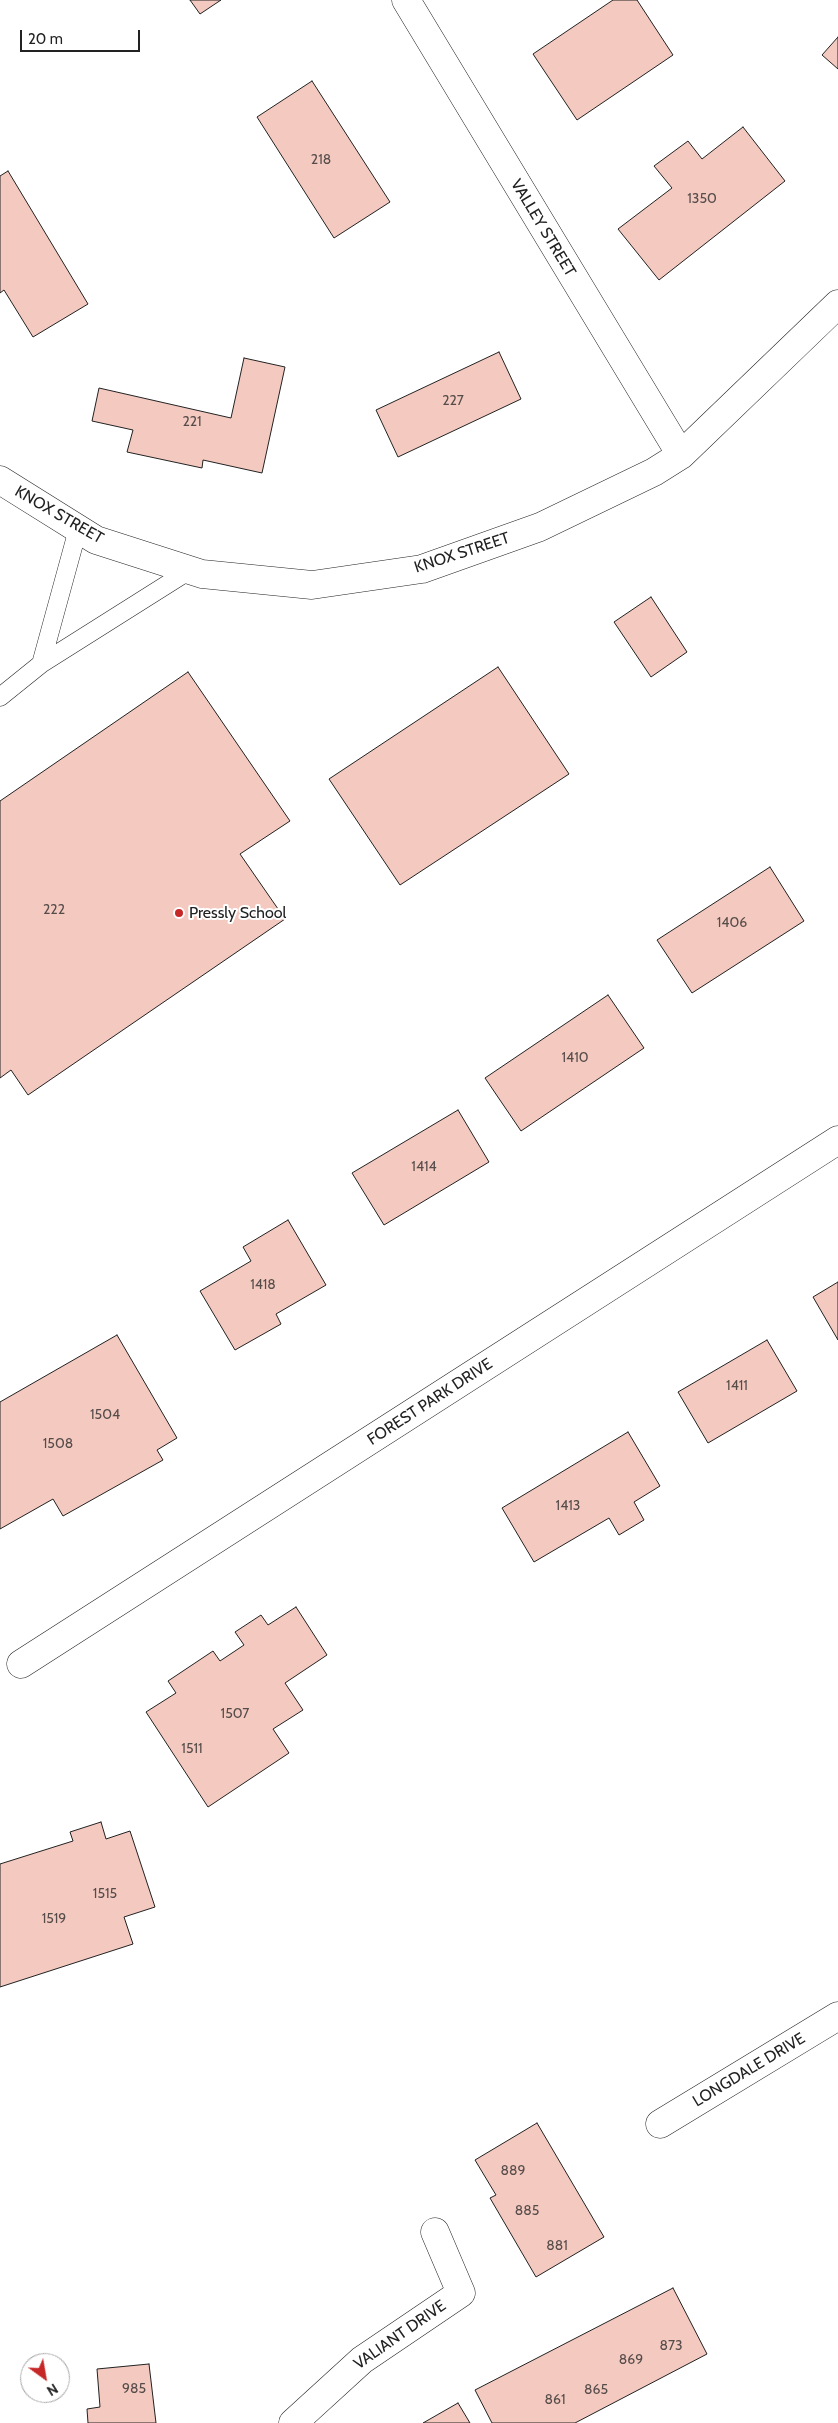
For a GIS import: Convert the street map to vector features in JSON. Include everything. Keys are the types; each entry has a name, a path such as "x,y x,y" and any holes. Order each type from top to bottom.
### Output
{"street":[{"name":"VALLEY STREET","path":"406,0 681,455"},
{"name":"KNOX STREET","path":"0,480 96,540 202,574 312,585 422,569 540,527 654,472 681,455 838,304"},
{"name":"FOREST PARK DRIVE","path":"22,1664 838,1140"},
{"name":"LONGDALE DRIVE","path":"660,2124 838,2016"},
{"name":"VALIANT DRIVE","path":"292,2423 362,2360 461,2293 435,2232"}],"lane":[{"path":"42,664 78,529"},
{"path":"0,696 42,664 190,570"}],"building":[{"path":"190,0 221,0 200,14"},
{"path":"613,0 637,0 673,55 577,120 533,54"},
{"path":"838,37 838,69 822,55"},
{"path":"312,81 390,202 334,238 257,117"},
{"path":"743,127 785,181 659,280 618,229 672,188 654,166 688,141 702,159"},
{"path":"8,171 88,304 33,337 4,290 0,293 0,176"},
{"path":"499,352 521,399 398,457 376,410"},
{"path":"244,358 285,367 262,473 203,460 202,468 127,452 133,430 92,421 99,388 231,418"},
{"path":"651,597 687,652 651,677 614,622"},
{"path":"498,667 569,774 400,885 329,779"},
{"path":"188,672 290,821 240,854 285,919 28,1095 11,1070 0,1078 0,801"},
{"path":"770,867 804,921 692,993 657,940"},
{"path":"608,995 644,1048 521,1131 485,1078"},
{"path":"458,1110 489,1162 384,1225 352,1173"},
{"path":"288,1220 326,1285 276,1314 281,1324 235,1350 200,1291 251,1261 243,1247"},
{"path":"838,1282 838,1340 813,1297"},
{"path":"117,1335 177,1438 157,1450 163,1460 63,1516 53,1499 0,1529 0,1402"},
{"path":"767,1340 797,1391 708,1443 678,1392"},
{"path":"628,1432 660,1486 634,1502 644,1520 619,1535 609,1518 534,1562 502,1508"},
{"path":"296,1607 327,1655 285,1683 303,1710 273,1729 289,1753 208,1807 146,1712 176,1693 168,1681 213,1651 220,1661 244,1645 235,1632 261,1615 268,1625"},
{"path":"101,1822 106,1839 130,1831 155,1907 124,1917 133,1944 0,1987 0,1864 73,1841 70,1832"},
{"path":"537,2123 604,2237 536,2277 490,2198 496,2195 475,2160"},
{"path":"673,2288 707,2354 575,2423 492,2423 475,2390"},
{"path":"149,2364 156,2423 88,2423 87,2409 100,2407 97,2369"},
{"path":"458,2403 470,2423 423,2423"}],"place":[{"name":"Pressly School","path":"179,913"}]}
